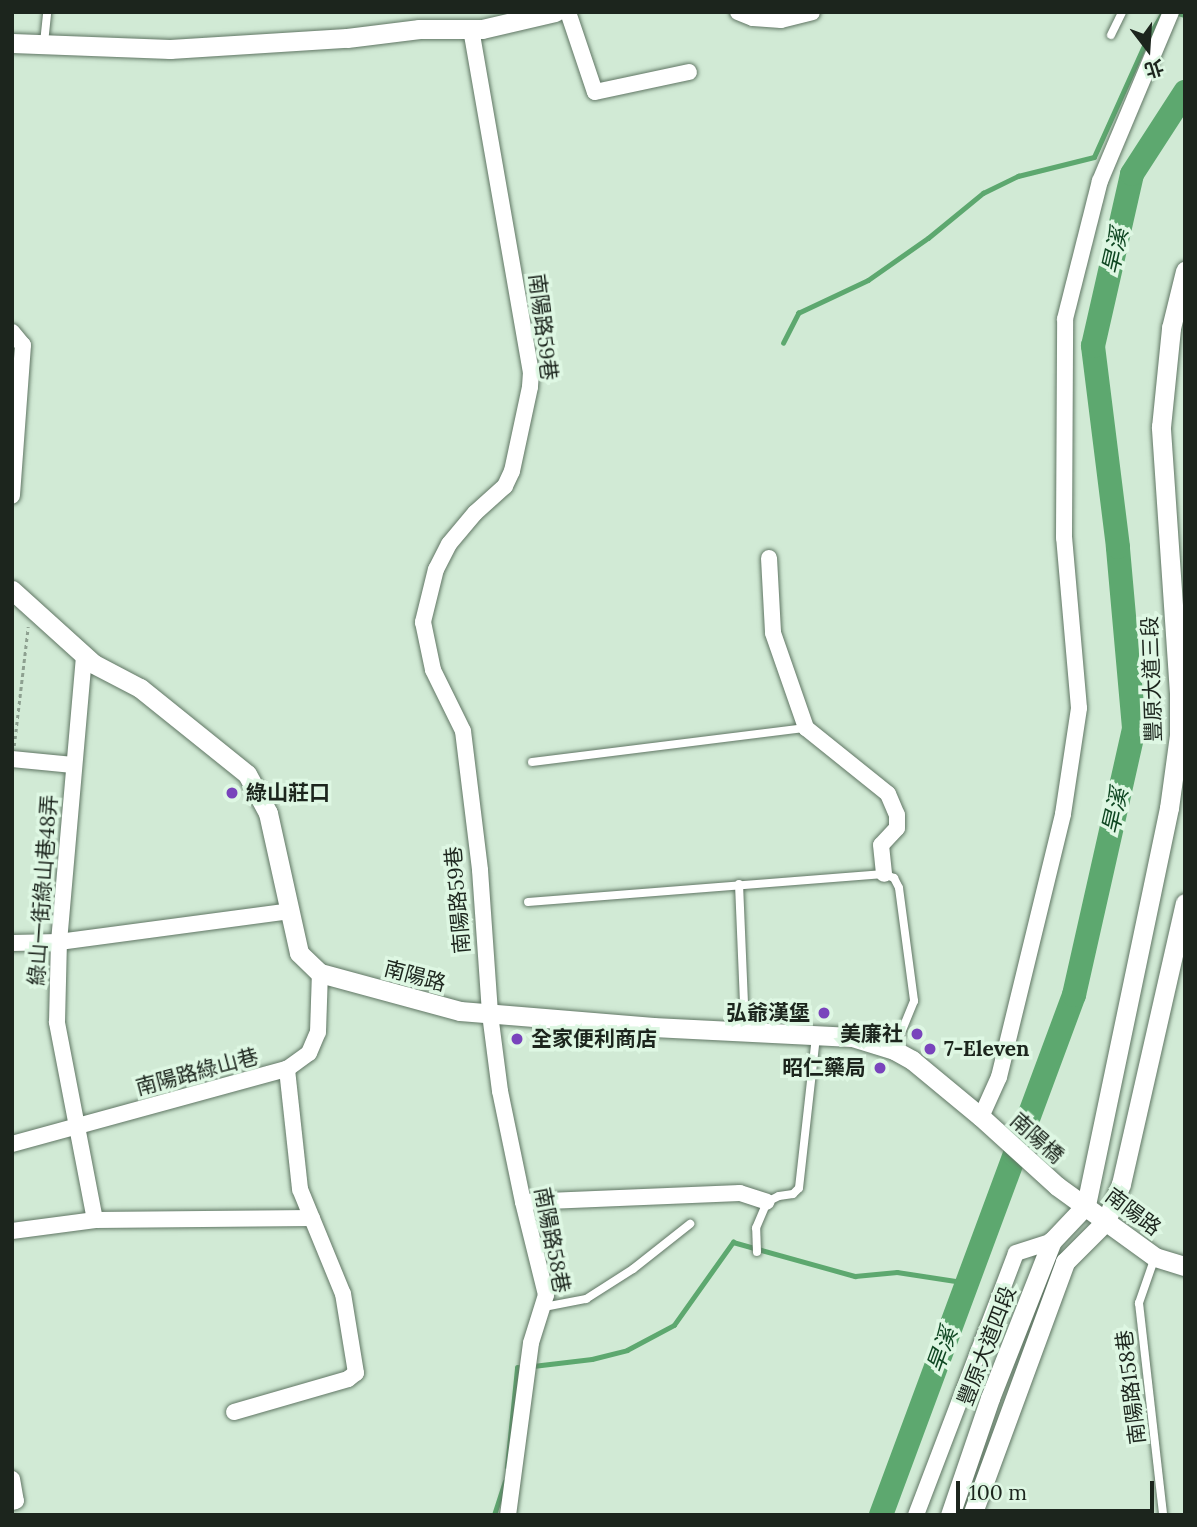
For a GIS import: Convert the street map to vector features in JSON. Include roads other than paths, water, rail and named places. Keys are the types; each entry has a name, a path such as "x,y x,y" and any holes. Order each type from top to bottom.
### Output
{"street":[{"path":"12,43 170,50 347,38 419,29 471,29 555,12"},
{"path":"568,12 595,92 690,72"},
{"path":"737,12 753,18 781,20 812,12"},
{"path":"984,1120 999,1077 1063,814 1079,708 1064,538 1065,319 1100,181 1171,12"},
{"name":"南陽路59巷","path":"471,29 531,372 530,387 512,471 505,486 475,513 449,544 436,569 424,622 433,670 463,731 480,870 490,1014"},
{"name":"豐原大道三段","path":"1086,1205 1170,808 1179,735 1161,427 1171,327 1185,271"},
{"path":"12,332 23,345 12,496"},
{"path":"769,558 773,633 806,728 888,794 897,815 897,828 881,845 884,874"},
{"path":"12,590 84,655 140,688 247,774 268,813 299,953 320,973"},
{"name":"綠山一街綠山巷48弄","path":"84,655 59,942 57,1022 95,1220"},
{"path":"12,758 73,765"},
{"path":"1106,1221 1121,1184 1185,903"},
{"path":"12,943 59,942 290,911"},
{"name":"南陽路","path":"320,973 425,1003 490,1014 653,1027 852,1037 894,1049 912,1060 984,1120"},
{"name":"南陽路綠山巷","path":"12,1144 287,1069 309,1053 318,1032 320,973"},
{"name":"南陽路58巷","path":"490,1014 500,1091 546,1295 531,1343 508,1515"},
{"path":"234,1412 348,1379 356,1373 343,1294 300,1189 287,1069"},
{"name":"南陽橋","path":"984,1120 1057,1186"},
{"name":"南陽路","path":"1057,1186 1155,1257 1185,1266"},
{"path":"523,1202 740,1193 767,1202"},
{"name":"豐原大道四段","path":"950,1515 990,1398 1052,1241 1086,1205"},
{"path":"12,1231 95,1220 312,1218"},
{"name":"豐原大道四段","path":"972,1515 1065,1262 1106,1221"},
{"path":"916,1515 1016,1253 1052,1241"},
{"path":"12,1479 16,1501 12,1502"}],"lane":[{"path":"44,43 47,12"},
{"path":"1111,34 1122,12"},
{"path":"532,762 806,728"},
{"path":"528,902 884,874 894,878 899,888 914,1001 894,1049"},
{"path":"739,884 745,1030"},
{"path":"757,1252 757,1228 767,1202 779,1196 793,1194 799,1188 816,1035"},
{"path":"544,1307 586,1298 633,1269 690,1224"},
{"name":"南陽路158巷","path":"1155,1257 1139,1303 1163,1515"}],"waterway":[{"path":"1175,12 1185,15"},
{"path":"783,343 798,313 868,280 928,238 983,193 1018,176 1094,157 1147,39 1162,14"},
{"name":"旱溪","path":"881,1515 1074,995 1134,728 1118,547 1093,346 1132,174 1185,92"},
{"path":"533,1366 592,1359 627,1350 674,1325 733,1242 855,1276 897,1272 968,1283"},
{"path":"507,1467 517,1368 524,1367"},
{"path":"494,1515 505,1482"}],"place":[{"name":"綠山莊口","path":"232,793"},
{"name":"弘爺漢堡","path":"824,1013"},
{"name":"美廉社","path":"917,1034"},
{"name":"全家便利商店","path":"517,1039"},
{"name":"7-Eleven","path":"930,1049"},
{"name":"昭仁藥局","path":"880,1068"}]}
